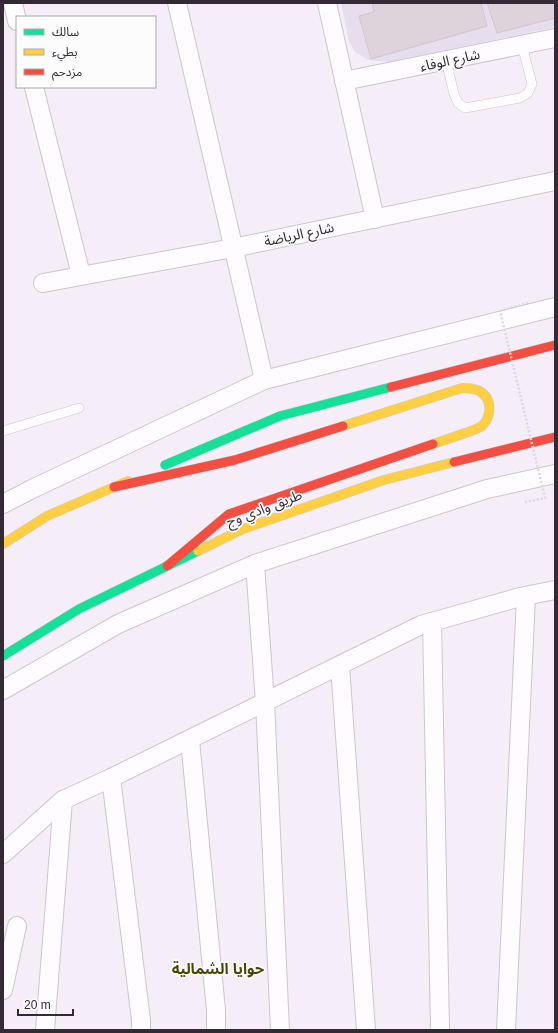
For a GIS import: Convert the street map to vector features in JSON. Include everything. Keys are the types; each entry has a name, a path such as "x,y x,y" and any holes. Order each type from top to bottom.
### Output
{"main road":[{"path":"3,544 47,516 280,416 555,345"},
{"path":"114,487 235,460 462,388 470,387 478,389 484,393 488,400 490,415 481,427 229,514 167,566"},
{"name":"طريق وادي وج","path":"3,656 79,609 243,529 384,480 555,437"}],"street":[{"path":"12,3 16,17"},
{"path":"177,3 264,380"},
{"path":"327,3 375,219"},
{"name":"شارع الوفاء","path":"344,81 555,38"},
{"path":"34,88 81,275"},
{"name":"شارع الرياضة","path":"43,283 233,248 555,181"},
{"path":"3,504 264,380 555,307"},
{"path":"3,690 118,624 255,564 486,489 555,474"},
{"path":"255,564 265,702 280,1030"},
{"path":"3,854 63,800 190,740 421,625 526,596 555,590"},
{"path":"506,1030 526,596"},
{"path":"432,622 440,1030"},
{"path":"340,666 366,1030"},
{"path":"190,740 216,1010 216,1030"},
{"path":"111,778 141,1030"},
{"path":"45,1030 63,800"},
{"path":"3,990 5,971 17,926"}],"lane":[{"path":"446,60 456,98 465,108 520,98 528,93 532,84 522,45"},
{"path":"3,431 79,408"}],"path":[{"path":"526,502 545,498 500,311 528,303"}],"shaded area":[{"path":"341,3 555,3 555,27 388,62 368,60 355,52 349,41"}],"building":[{"path":"372,3 481,3 487,26 371,59 359,16 374,12"},
{"path":"487,3 555,3 555,18 497,33"}],"traffic: fast":[{"path":"165,465 280,416 391,387"},
{"path":"3,656 79,609 198,551"}],"traffic: slow":[{"path":"343,426 462,388 477,390 486,397 489,411 486,422 482,426 433,444"},
{"path":"198,551 243,529 384,480 454,462"},
{"path":"3,544 47,516 128,481"}],"traffic: jam":[{"path":"391,387 555,345"},
{"path":"114,487 235,460 343,426"},
{"path":"454,462 555,437"},
{"path":"167,566 229,514 433,444"}],"district":[{"name":"حوايا الشمالية","path":"218,968"}]}
